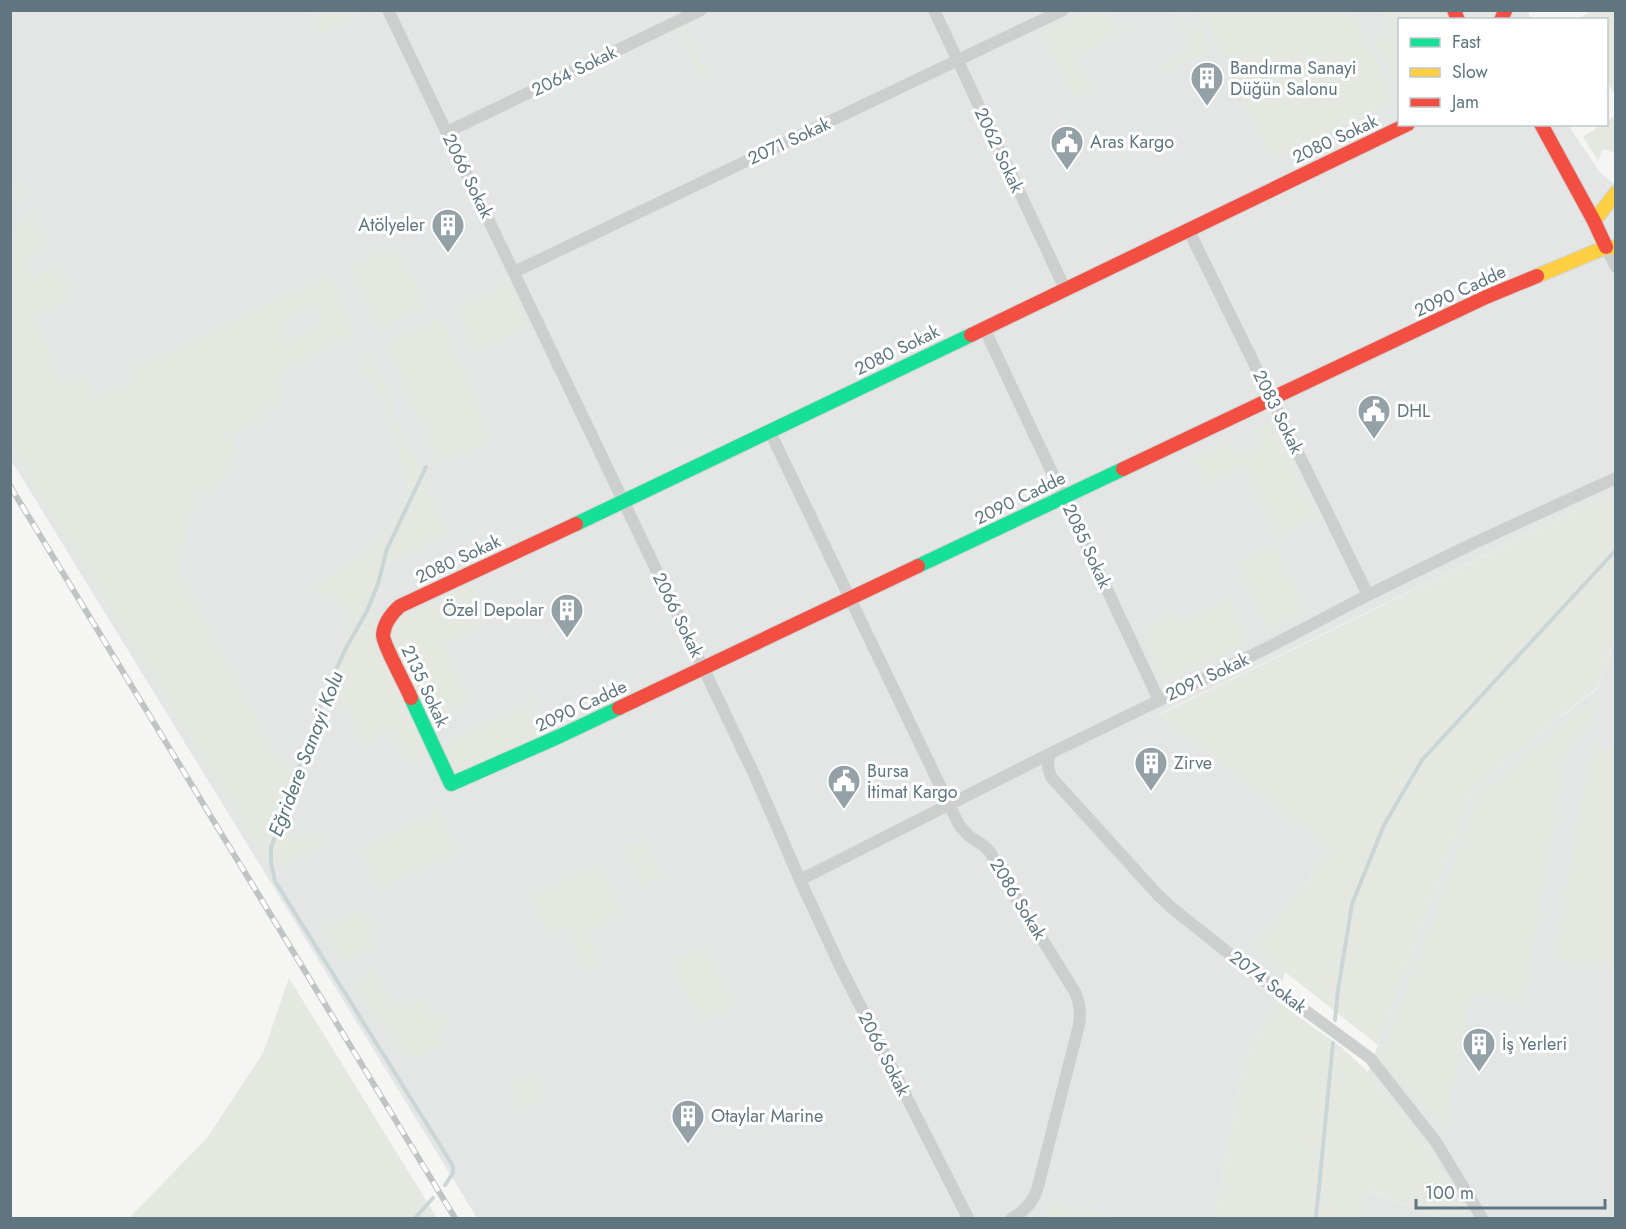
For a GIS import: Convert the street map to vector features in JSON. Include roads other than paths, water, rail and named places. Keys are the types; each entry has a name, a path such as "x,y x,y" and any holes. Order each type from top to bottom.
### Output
{"street":[{"name":"2066 Sokak","path":"388,10 704,668 840,966 968,1218"},
{"name":"2064 Sokak","path":"447,132 700,10"},
{"name":"2062 Sokak","path":"934,10 1065,289"},
{"name":"2071 Sokak","path":"514,272 1063,10"},
{"name":"2080 Sokak","path":"400,606 624,502 1404,126"},
{"path":"1541,126 1611,248 1616,267"},
{"path":"1594,221 1616,193"},
{"name":"2083 Sokak","path":"1188,229 1368,595"},
{"name":"2090 Cadde","path":"451,784 560,736 1486,297 1611,248 1616,234"},
{"name":"2085 Sokak","path":"984,328 1159,700"},
{"name":"2086 Sokak","path":"770,432 959,825 964,832 990,852 1007,884 1075,992 1080,1009 1079,1024 1037,1190 1027,1208 1012,1218"},
{"name":"2091 Sokak","path":"800,880 1269,647 1368,595 1474,543 1616,478"},
{"name":"2135 Sokak","path":"400,606 390,614 384,626 383,638 451,784"},
{"name":"2074 Sokak","path":"1049,755 1048,767 1051,777 1158,895 1246,967 1370,1058 1436,1142 1482,1218"}],"waterway":[{"name":"Eğridere Sanayi Kolu","path":"426,467 387,549 378,584 367,611 345,650 323,698 271,848 271,862 275,881 453,1166 453,1173 445,1185"},
{"path":"1335,1020 1352,904 1384,825 1422,760 1616,550"},
{"path":"1316,1218 1333,1043"},
{"name":"Eğridere Sanayi Kolu","path":"415,1218 433,1198"}],"railway":[{"path":"10,486 455,1218"}],"place":[{"name":"Bandırma Sanayi Düğün Salonu","path":"1207,107"},
{"name":"Aras Kargo","path":"1067,171"},
{"name":"Atölyeler","path":"448,254"},
{"name":"DHL","path":"1374,440"},
{"name":"Özel Depolar","path":"567,639"},
{"name":"Zirve","path":"1151,792"},
{"name":"Bursa İtimat Kargo","path":"844,810"},
{"name":"İş Yerleri","path":"1479,1073"},
{"name":"Otaylar Marine","path":"688,1145"}]}
